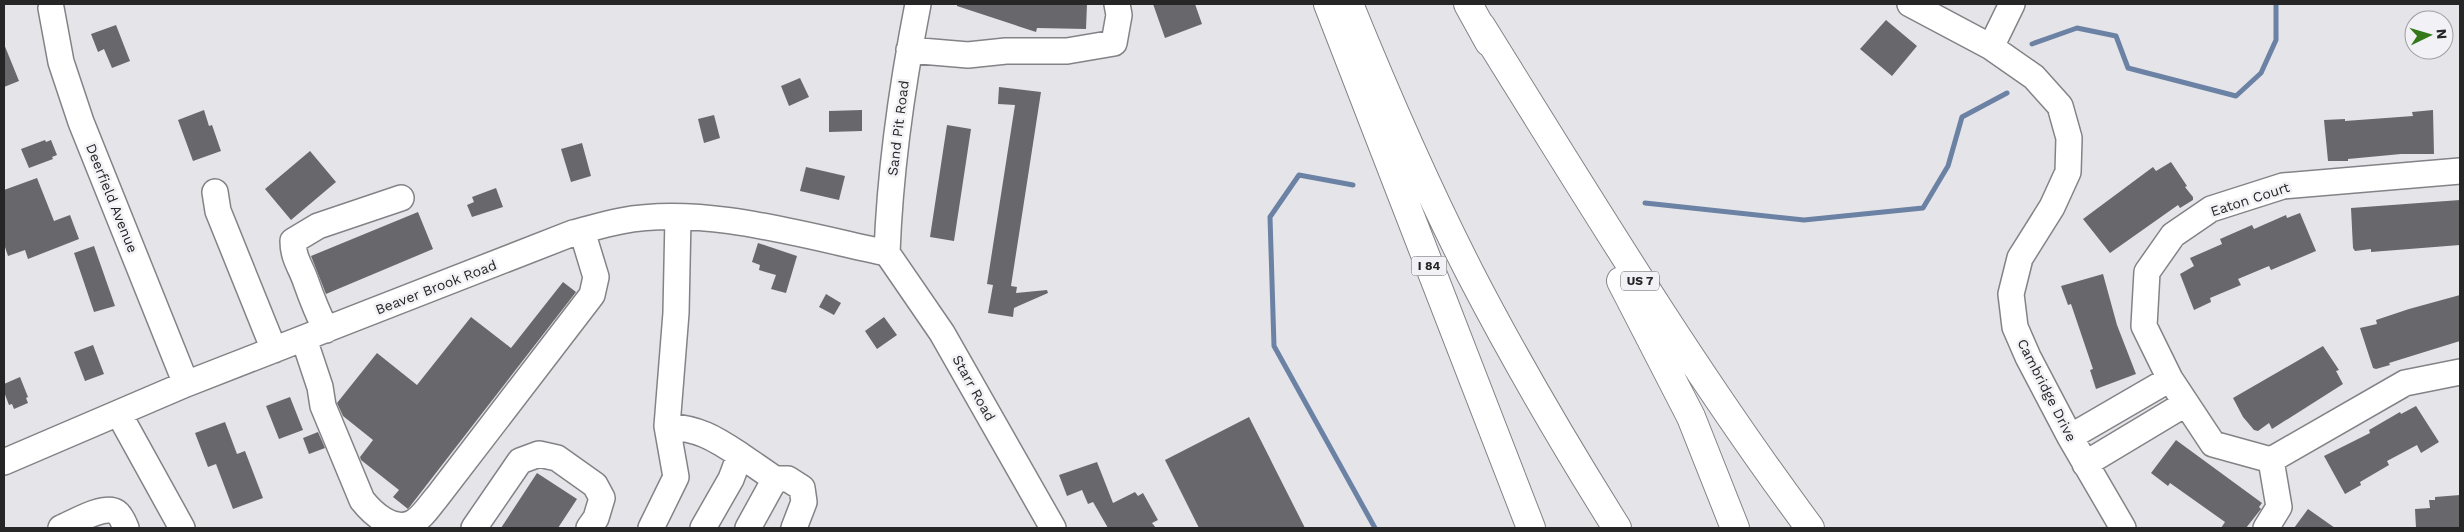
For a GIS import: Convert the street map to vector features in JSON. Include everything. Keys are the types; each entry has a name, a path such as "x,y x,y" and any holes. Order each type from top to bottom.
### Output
{"highway":[{"name":"I 84","path":"1328,4 1530,528"},
{"path":"1349,4 1393,109 1470,272 1528,380 1617,528"},
{"path":"1475,15 1664,362 1697,432 1735,528"},
{"name":"US 7","path":"1475,15 1689,356 1756,455 1810,528"}],"street":[{"name":"Sand Pit Road","path":"887,253 888,203 902,86 918,4"},
{"path":"910,50 968,55 1006,51 1067,51 1114,43 1119,15 1117,4"},
{"name":"Cambridge Drive","path":"1910,4 1991,47 2034,77 2060,106 2069,138 2068,172 2052,207 2020,258 2011,294 2014,327 2070,437 2123,528"},
{"path":"1991,47 2012,4"},
{"name":"Deerfield Avenue","path":"51,8 61,62 81,122 186,384"},
{"name":"Eaton Court","path":"2271,460 2214,444 2185,404 2144,326 2147,272 2173,235 2211,209 2283,186 2460,171"},
{"path":"215,192 218,211 274,350"},
{"path":"401,198 318,226 293,241 294,256 316,312 315,334 323,406 362,500 370,510 389,523 411,524 437,497 592,295 596,277 582,231"},
{"path":"651,528 676,477 667,426 676,313 678,218"},
{"name":"Beaver Brook Road","path":"4,462 186,384 582,231 622,221 678,218 722,219 887,253"},
{"name":"Starr Road","path":"887,253 942,333 1053,528"},
{"path":"2266,528 2280,507 2271,460 2405,383 2460,372"},
{"path":"2070,437 2170,378"},
{"path":"2085,464 2185,404"},
{"path":"119,414 172,525"},
{"path":"667,426 693,428 720,442 775,479 788,479 802,488 804,502 794,528"},
{"path":"474,528 520,461 539,454 557,458 595,485 602,498 596,518 589,528"},
{"path":"703,528 731,479 740,455"},
{"path":"748,528 775,479"},
{"path":"62,528 101,510 110,509 118,512 126,528"}],"building":[{"path":"957,4 1087,4 1086,29 1037,28 1036,32 957,6"},
{"path":"1153,4 1195,4 1202,24 1165,38"},
{"path":"1886,20 1917,46 1892,76 1860,49"},
{"path":"116,25 130,61 112,68 104,49 98,52 91,34"},
{"path":"4,44 19,81 4,87"},
{"path":"800,78 809,97 789,106 781,86"},
{"path":"999,87 1041,92 1011,286 1017,287 1016,293 1047,290 1048,293 1014,308 1013,317 988,313 993,285 987,284 1015,105 998,104"},
{"path":"204,110 209,126 212,125 221,151 193,161 178,120"},
{"path":"862,110 862,131 829,132 829,111"},
{"path":"2433,110 2434,154 2401,154 2348,159 2348,161 2328,161 2324,120 2345,119 2345,121 2413,116 2412,112"},
{"path":"714,115 720,138 704,143 698,119"},
{"path":"947,125 971,129 954,241 930,237"},
{"path":"45,140 46,142 51,140 57,155 52,157 53,159 29,168 21,149"},
{"path":"582,143 591,176 571,182 561,149"},
{"path":"310,151 336,182 291,220 265,189"},
{"path":"2171,162 2187,186 2185,187 2193,197 2193,200 2180,208 2178,205 2110,253 2083,219 2153,167 2156,171"},
{"path":"806,167 845,176 839,200 800,191"},
{"path":"37,178 54,221 70,215 79,239 28,259 25,250 8,256 4,244 4,190"},
{"path":"496,188 503,207 472,217 467,205 474,202 472,197"},
{"path":"2460,200 2460,245 2371,252 2371,249 2355,251 2353,248 2351,208"},
{"path":"418,212 433,249 326,294 311,256"},
{"path":"2300,213 2316,251 2271,270 2269,266 2238,279 2241,285 2210,298 2211,302 2194,310 2180,274 2194,266 2190,258 2222,244 2220,239 2252,225 2254,229 2286,215 2287,218"},
{"path":"758,243 797,256 786,293 771,289 776,275 759,270 760,265 752,262"},
{"path":"94,246 115,306 94,312 74,253"},
{"path":"2103,274 2117,325 2136,374 2096,389 2090,370 2093,369 2071,304 2068,305 2061,286"},
{"path":"563,282 576,292 408,509 393,497 399,490 361,460 360,457 373,440 343,416 337,403 377,353 417,385 471,317 511,348"},
{"path":"826,294 841,303 834,315 819,307"},
{"path":"2460,295 2460,341 2389,363 2390,365 2376,369 2373,368 2360,328 2377,324 2376,320 2409,309"},
{"path":"884,317 897,335 877,349 865,331"},
{"path":"93,345 104,374 85,381 74,352"},
{"path":"2323,346 2339,370 2336,371 2343,384 2272,429 2269,423 2258,431 2254,430 2243,417 2233,398"},
{"path":"20,377 28,397 26,398 28,403 14,409 12,404 9,405 4,392 4,384"},
{"path":"290,397 303,430 279,439 266,406"},
{"path":"2416,406 2439,442 2421,453 2417,445 2387,461 2389,465 2360,482 2361,485 2345,494 2324,456 2370,433 2369,430 2400,412 2401,414"},
{"path":"1249,417 1305,528 1199,528 1165,460"},
{"path":"225,422 237,454 245,451 263,498 233,509 216,464 208,467 195,433"},
{"path":"318,432 325,448 309,454 303,438"},
{"path":"2176,440 2262,503 2259,507 2261,509 2246,528 2221,528 2225,522 2170,483 2168,486 2151,473"},
{"path":"1097,462 1113,503 1135,492 1138,496 1143,493 1158,520 1152,523 1156,528 1108,528 1093,502 1088,504 1082,490 1067,496 1059,475"},
{"path":"537,473 577,499 558,528 501,528"},
{"path":"2460,495 2460,528 2416,528 2415,509 2430,508 2429,500 2435,500 2435,497"},
{"path":"2308,509 2335,528 2294,528"}],"waterway":[{"path":"2032,44 2077,28 2116,36 2128,68 2236,96 2261,73 2276,40 2276,4"},
{"path":"1645,203 1804,220 1923,208 1948,166 1962,117 2007,93"},
{"path":"1353,185 1299,175 1270,217 1274,346 1375,528"}]}
